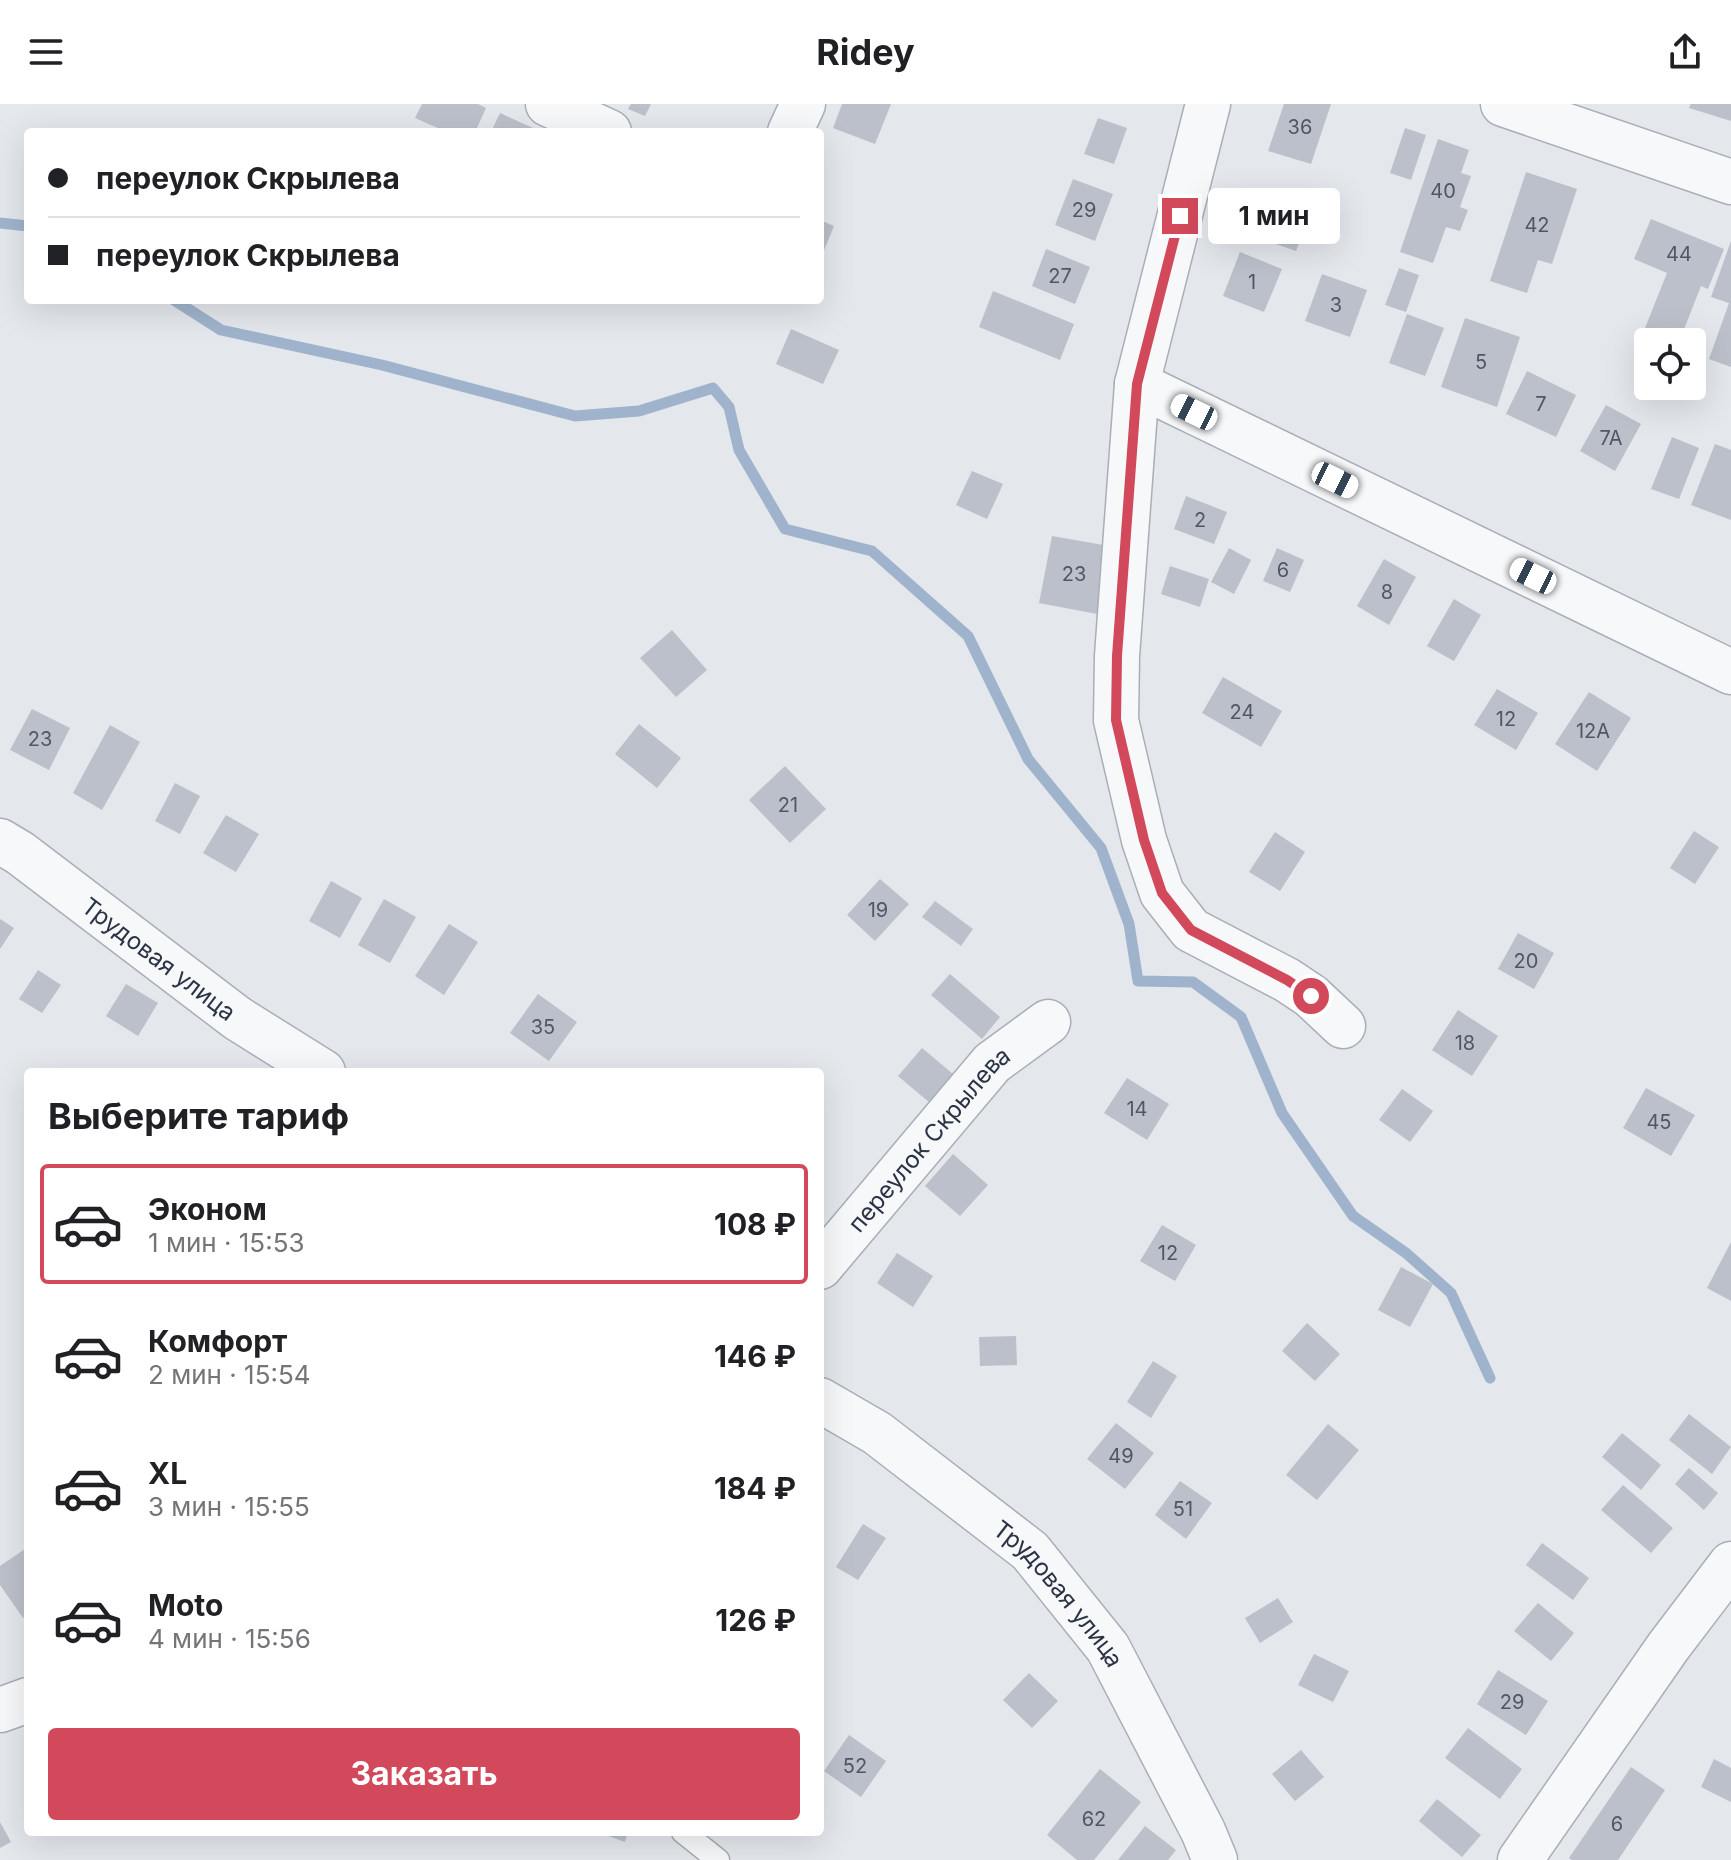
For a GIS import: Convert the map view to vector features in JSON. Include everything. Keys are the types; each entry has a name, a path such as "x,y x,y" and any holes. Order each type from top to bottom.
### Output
{"street":[{"path":"548,104 600,128"},
{"path":"792,128 803,104"},
{"path":"1208,104 1137,384 1117,656 1116,720 1144,840 1162,893 1191,930 1287,980 1311,996 1343,1026"},
{"path":"1503,104 1731,182"},
{"path":"1137,384 1731,672"},
{"name":"Трудовая улица","path":"0,841 237,1018 317,1068"},
{"name":"переулок Скрылева","path":"824,1262 992,1063 1048,1022"},
{"name":"Трудовая улица","path":"824,1402 877,1433 1030,1551 1108,1648 1215,1860"},
{"path":"1520,1860 1668,1647 1731,1564"},
{"path":"0,1710 24,1701"}],"lane":[{"path":"688,1836 718,1860"}],"building":[{"path":"422,104 478,104 486,108 477,128 438,128 415,118"},
{"path":"631,104 651,104 645,116 628,109"},
{"path":"842,104 891,104 875,144 833,128"},
{"path":"1284,104 1331,104 1311,164 1268,151"},
{"path":"1691,104 1731,104 1731,121 1689,108"},
{"path":"500,113 533,128 493,128"},
{"path":"1098,118 1127,128 1114,164 1084,154"},
{"path":"1405,128 1426,135 1411,180 1390,173"},
{"path":"1438,139 1469,150 1461,173 1471,176 1460,207 1468,210 1460,231 1446,227 1433,263 1400,252"},
{"path":"1526,172 1577,189 1552,264 1538,260 1527,293 1490,281"},
{"path":"1073,179 1113,194 1095,241 1055,225"},
{"path":"1259,192 1311,211 1296,251 1244,233"},
{"path":"1651,219 1724,249 1708,289 1701,286 1684,328 1645,328 1667,273 1634,259"},
{"path":"824,222 834,226 824,250"},
{"path":"1731,241 1731,367 1709,359 1729,303 1711,297"},
{"path":"1046,249 1090,267 1075,304 1032,286"},
{"path":"1240,252 1282,269 1264,312 1223,296"},
{"path":"1399,268 1419,275 1406,312 1385,305"},
{"path":"1322,274 1367,290 1350,337 1305,321"},
{"path":"993,291 1074,324 1060,360 979,327"},
{"path":"1407,314 1444,328 1425,376 1389,363"},
{"path":"1465,318 1520,337 1497,407 1441,387"},
{"path":"791,329 839,350 823,384 776,364"},
{"path":"1527,371 1576,395 1556,437 1506,414"},
{"path":"1606,405 1641,424 1615,471 1580,451"},
{"path":"1672,437 1699,448 1679,499 1651,489"},
{"path":"1715,444 1731,450 1731,520 1691,505"},
{"path":"972,471 1003,484 987,519 956,505"},
{"path":"1186,496 1227,512 1214,544 1174,529"},
{"path":"1052,536 1109,546 1097,614 1039,603"},
{"path":"1229,548 1251,560 1234,594 1211,582"},
{"path":"1277,548 1304,560 1290,592 1263,581"},
{"path":"1384,559 1416,577 1389,625 1357,606"},
{"path":"1170,566 1209,579 1200,607 1161,594"},
{"path":"1454,599 1481,615 1454,661 1427,646"},
{"path":"672,630 707,670 676,697 640,658"},
{"path":"1223,677 1282,711 1261,747 1202,713"},
{"path":"1497,689 1538,713 1516,750 1474,725"},
{"path":"1589,692 1631,718 1597,771 1555,744"},
{"path":"32,709 70,728 49,770 10,750"},
{"path":"639,724 681,758 657,788 615,754"},
{"path":"110,725 140,742 102,810 73,793"},
{"path":"785,766 826,809 790,843 749,800"},
{"path":"175,783 200,796 180,834 155,821"},
{"path":"226,815 259,834 236,872 203,853"},
{"path":"1694,831 1719,847 1695,884 1670,868"},
{"path":"1275,832 1305,852 1280,891 1249,872"},
{"path":"880,879 909,904 875,941 847,915"},
{"path":"331,881 362,898 340,938 309,921"},
{"path":"384,899 416,917 390,963 358,945"},
{"path":"935,901 973,929 961,946 922,917"},
{"path":"0,919 14,928 0,949"},
{"path":"449,924 478,942 444,995 415,976"},
{"path":"1518,933 1554,953 1534,989 1498,969"},
{"path":"38,970 61,985 42,1013 19,999"},
{"path":"950,974 1000,1017 982,1039 931,995"},
{"path":"126,984 158,1003 138,1036 106,1016"},
{"path":"538,994 577,1022 549,1061 510,1033"},
{"path":"1458,1010 1498,1036 1472,1076 1432,1050"},
{"path":"922,1048 953,1074 930,1103 898,1076"},
{"path":"1127,1078 1169,1104 1147,1140 1104,1113"},
{"path":"1646,1088 1695,1115 1671,1156 1623,1128"},
{"path":"1402,1089 1433,1111 1410,1142 1379,1120"},
{"path":"953,1154 988,1185 960,1216 925,1186"},
{"path":"1162,1225 1196,1245 1175,1281 1140,1261"},
{"path":"1731,1242 1731,1301 1707,1288"},
{"path":"897,1253 933,1276 913,1307 877,1283"},
{"path":"1401,1267 1433,1284 1410,1327 1378,1310"},
{"path":"1307,1323 1340,1354 1315,1381 1282,1351"},
{"path":"1016,1336 1017,1365 980,1366 979,1337"},
{"path":"1153,1361 1177,1376 1151,1418 1127,1402"},
{"path":"1689,1414 1731,1447 1712,1474 1669,1440"},
{"path":"1116,1423 1154,1453 1125,1489 1087,1459"},
{"path":"1328,1424 1359,1450 1317,1500 1286,1475"},
{"path":"1622,1433 1661,1465 1641,1490 1602,1457"},
{"path":"1689,1468 1718,1493 1704,1510 1675,1484"},
{"path":"1180,1481 1212,1503 1186,1539 1155,1515"},
{"path":"1623,1485 1673,1528 1651,1553 1601,1510"},
{"path":"863,1524 886,1538 858,1580 836,1567"},
{"path":"1542,1543 1589,1578 1573,1600 1526,1565"},
{"path":"24,1550 23,1618 0,1585 0,1566"},
{"path":"1278,1598 1293,1622 1260,1643 1245,1618"},
{"path":"1538,1603 1574,1633 1551,1661 1514,1631"},
{"path":"1314,1654 1349,1671 1333,1702 1298,1685"},
{"path":"1498,1670 1548,1701 1526,1735 1477,1704"},
{"path":"1029,1673 1058,1701 1032,1728 1003,1700"},
{"path":"1468,1728 1522,1769 1500,1799 1445,1758"},
{"path":"849,1735 886,1761 861,1797 824,1771"},
{"path":"1301,1750 1324,1777 1295,1801 1272,1774"},
{"path":"1714,1759 1731,1768 1731,1802 1701,1787"},
{"path":"1631,1767 1665,1790 1618,1860 1572,1860 1569,1858"},
{"path":"1100,1769 1141,1802 1094,1860 1077,1860 1047,1835"},
{"path":"1437,1799 1481,1835 1462,1857 1419,1821"},
{"path":"0,1822 11,1842 0,1848"},
{"path":"1145,1826 1176,1850 1168,1860 1118,1860"},
{"path":"608,1836 627,1836 625,1842"}],"waterway":[{"path":"0,223 24,226"},
{"path":"180,304 221,330 382,365 575,416 639,411 713,388 729,407 739,450 785,529 872,551 968,636 1028,759 1101,848 1129,924 1138,981 1193,982 1241,1017 1282,1113 1353,1216 1406,1253 1451,1293 1490,1378"}],"route":[{"path":"1180,216 1137,384 1117,656 1116,720 1144,840 1162,893 1191,930 1287,980 1311,996"}]}
